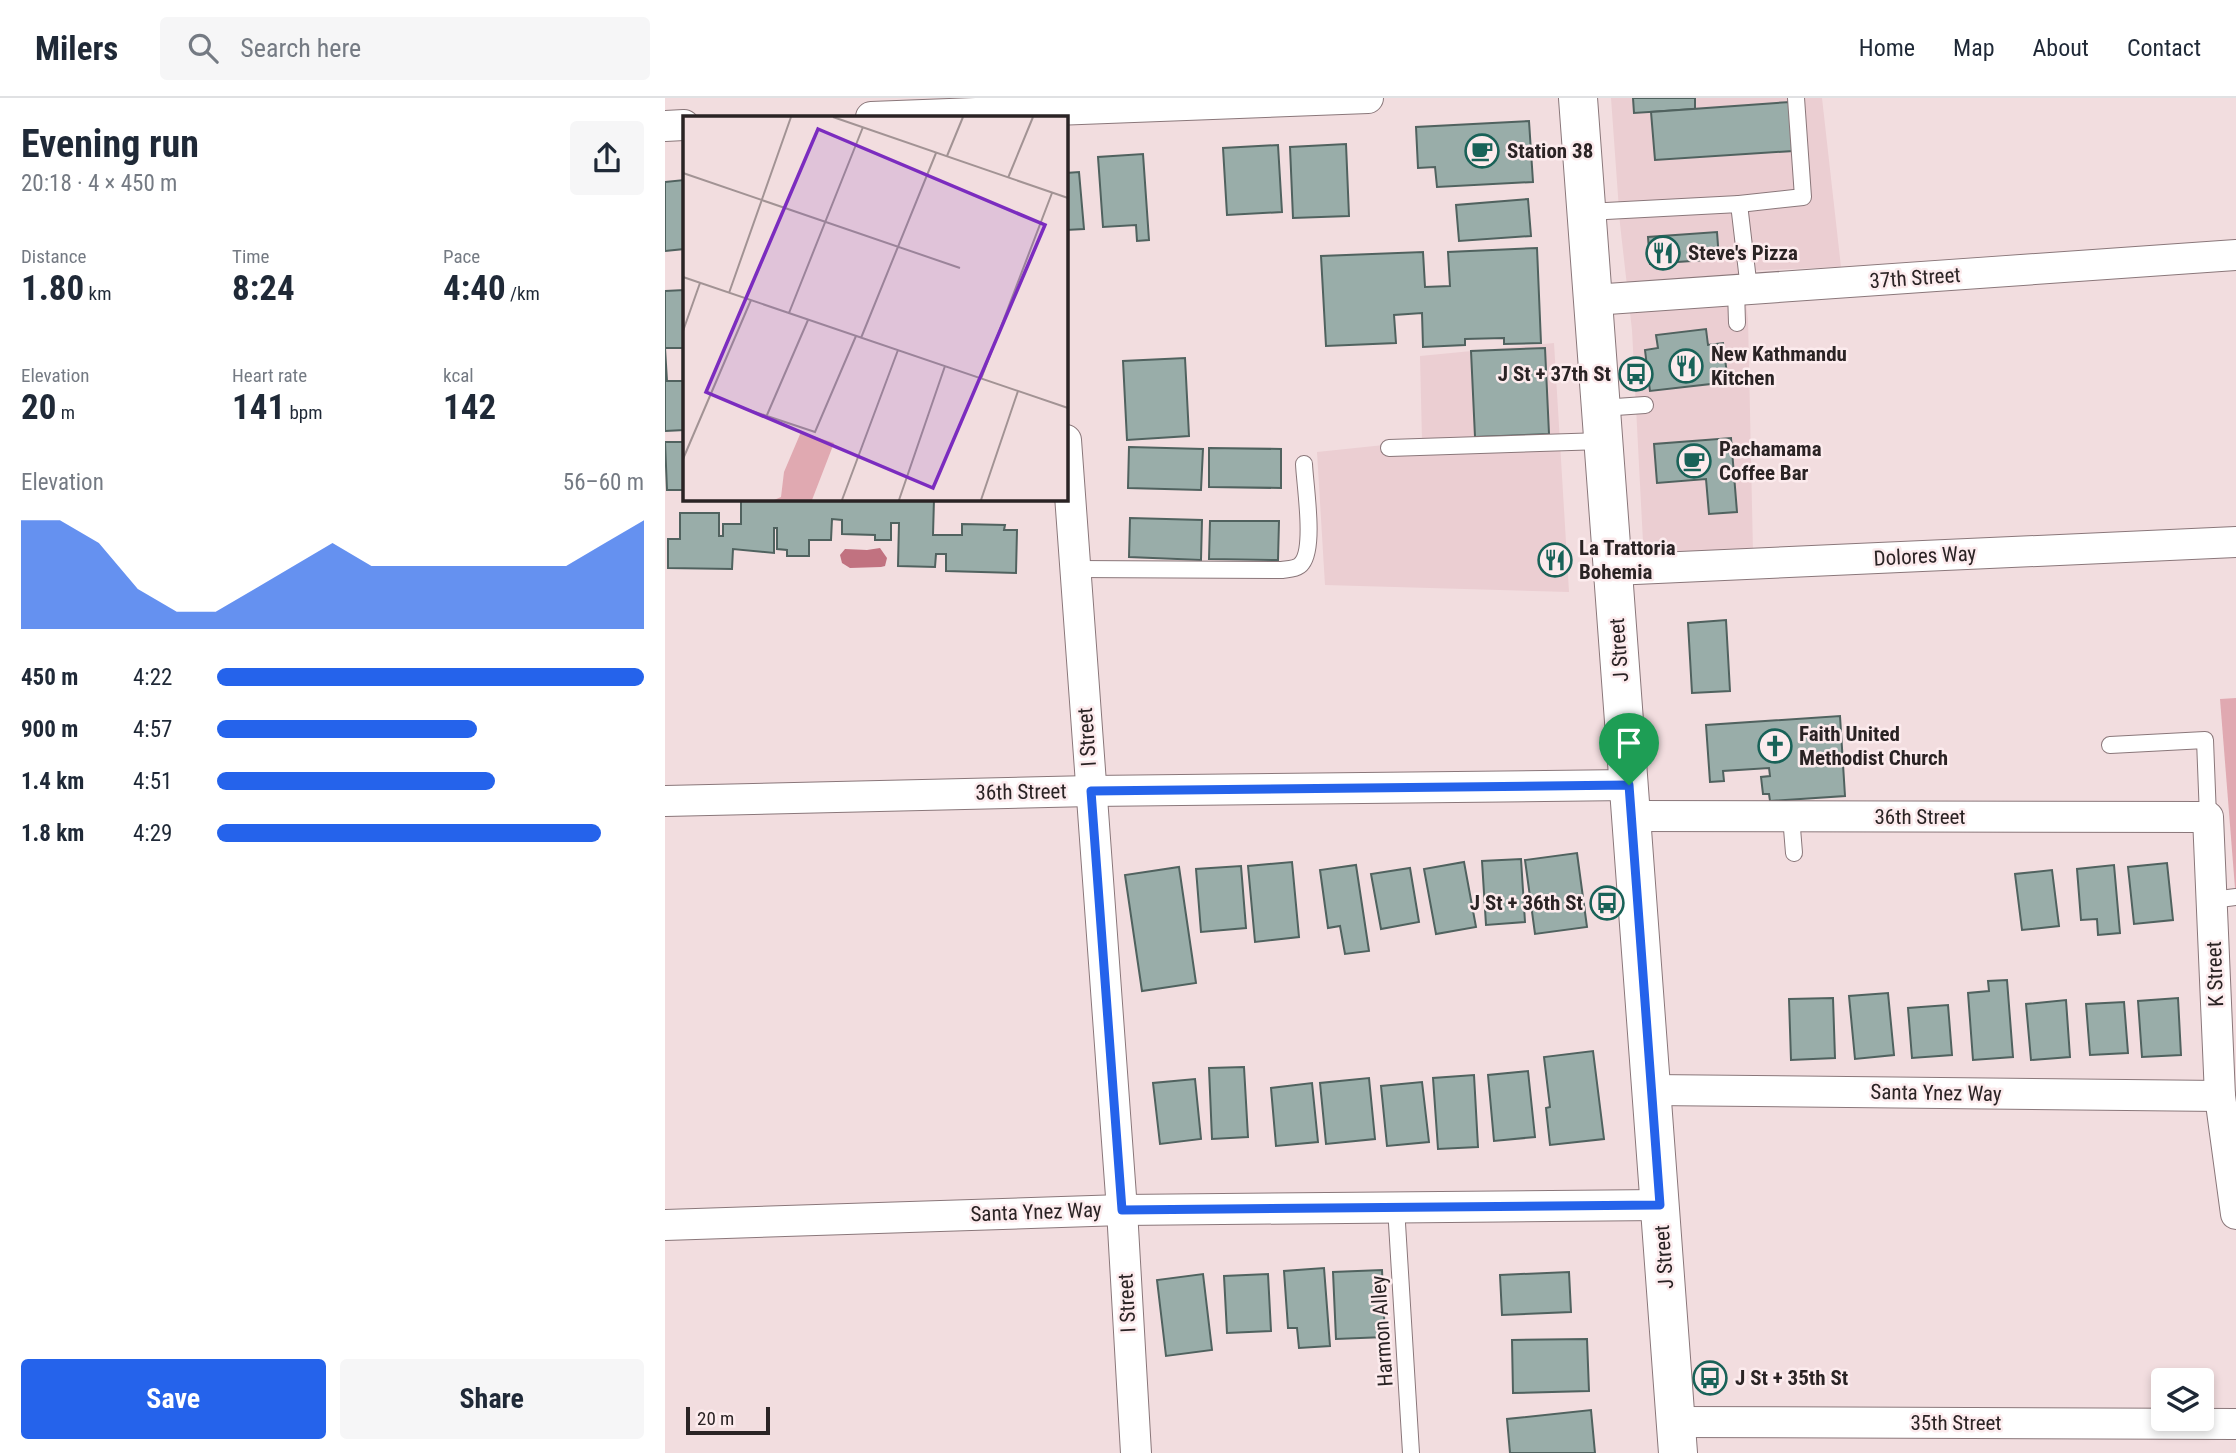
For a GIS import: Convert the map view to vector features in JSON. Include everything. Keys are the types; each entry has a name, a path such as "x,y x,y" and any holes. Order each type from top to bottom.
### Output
{"main road":[{"name":"J Street","path":"1578,98 1677,1437"}],"street":[{"path":"889,116 1147,102 1368,98"},
{"path":"665,125 683,125"},
{"name":"37th Street","path":"1594,300 2236,255"},
{"name":"I Street","path":"1067,454 1122,1210 1136,1453"},
{"name":"Dolores Way","path":"1613,570 2236,542"},
{"name":"36th Street","path":"665,801 1091,791 1630,800 1791,816 2208,817"},
{"name":"K Street","path":"2208,817 2224,898 2220,1096 2236,1214"},
{"name":"Santa Ynez Way","path":"1652,1090 2220,1096"},
{"name":"Santa Ynez Way","path":"665,1225 1122,1210 1660,1205"},
{"name":"35th Street","path":"1677,1437 2236,1424"}],"lane":[{"path":"1587,212 1739,204 1803,197 1796,98"},
{"path":"1737,323 1742,290 1739,204"},
{"path":"1389,449 1602,425 1645,405"},
{"path":"1075,569 1282,570 1297,567 1303,562 1309,546 1304,464"},
{"path":"2110,745 2204,740 2208,817"},
{"path":"1791,816 1794,853"},
{"name":"Harmon Alley","path":"1396,1207 1411,1453"}],"shaded area":[{"path":"1611,98 1822,98 1841,267 1742,271 1748,319 1753,552 1651,556 1643,542 1632,330 1620,224"},
{"path":"1554,343 1569,592 1325,585 1317,452 1422,441 1420,356"},
{"path":"880,548 887,558 885,566 850,568 842,563 840,555 845,549"},
{"path":"2236,698 2236,888 2235,888 2220,699"}],"building":[{"path":"1633,98 1695,98 1695,109 1634,113"},
{"path":"1790,102 1793,151 1655,160 1651,112"},
{"path":"1529,121 1533,182 1437,187 1435,167 1418,168 1416,127"},
{"path":"1346,144 1349,216 1293,218 1290,147"},
{"path":"1278,145 1282,212 1227,215 1223,148"},
{"path":"1143,154 1149,240 1137,241 1136,225 1103,227 1098,157"},
{"path":"1079,172 1084,229 1067,230 1067,173"},
{"path":"683,180 683,249 665,251 665,182"},
{"path":"1528,199 1531,236 1459,241 1456,205"},
{"path":"1717,232 1719,259 1650,264 1648,237"},
{"path":"1537,248 1541,343 1504,344 1504,338 1465,339 1465,345 1423,347 1422,313 1394,315 1396,343 1326,346 1321,256 1423,252 1425,287 1450,286 1448,252"},
{"path":"683,290 683,348 665,348 665,291"},
{"name":"New Kathmandu Kitchen","path":"1706,329 1708,345 1723,343 1728,382 1650,391 1645,350 1658,348 1656,335"},
{"path":"665,348 667,381 683,381 683,430 665,431"},
{"path":"1545,348 1549,434 1475,437 1471,351"},
{"path":"1185,358 1189,436 1127,440 1123,361"},
{"name":"Pachamama Coffee Bar","path":"1731,438 1737,512 1709,514 1706,479 1657,483 1654,444"},
{"path":"665,442 683,442 683,490 667,490"},
{"path":"1129,447 1203,449 1201,490 1128,488"},
{"path":"1209,448 1281,449 1281,488 1209,487"},
{"path":"741,500 934,500 933,535 962,535 962,524 1005,525 1004,530 1017,530 1016,573 946,571 946,554 936,554 935,567 898,566 899,523 891,523 891,540 875,540 875,535 842,534 842,520 832,519 831,540 809,540 809,556 787,556 787,550 777,549 777,528 774,528 774,553 733,549 732,569 668,568 668,539 680,539 680,513 719,513 719,536 723,536 723,524 741,524"},
{"path":"1130,518 1202,520 1201,560 1129,557"},
{"path":"1210,521 1279,521 1278,560 1209,559"},
{"path":"1726,620 1730,691 1692,693 1688,623"},
{"name":"Faith United Methodist Church","path":"1840,716 1845,796 1770,801 1769,794 1763,794 1761,777 1770,776 1769,768 1723,771 1724,781 1710,782 1706,725"},
{"path":"1577,853 1587,927 1535,934 1525,860"},
{"path":"1521,859 1525,922 1486,925 1482,861"},
{"path":"1292,862 1299,937 1255,942 1248,866"},
{"path":"1464,862 1476,927 1436,934 1424,869"},
{"path":"2167,863 2173,920 2134,924 2128,867"},
{"path":"1356,865 1369,951 1345,954 1340,926 1328,928 1320,870"},
{"path":"2114,865 2120,933 2098,935 2097,919 2081,920 2077,869"},
{"path":"1241,866 1246,928 1201,932 1196,869"},
{"path":"1179,867 1196,983 1142,991 1125,875"},
{"path":"1410,868 1419,922 1381,929 1371,874"},
{"path":"2052,870 2059,926 2022,930 2015,874"},
{"path":"2007,980 2013,1057 1973,1060 1968,993 1989,991 1988,981"},
{"path":"1888,993 1894,1055 1855,1059 1849,996"},
{"path":"1833,998 1835,1058 1791,1060 1789,999"},
{"path":"2178,998 2181,1055 2142,1057 2138,1001"},
{"path":"2066,1000 2070,1057 2031,1060 2026,1004"},
{"path":"2124,1002 2128,1053 2090,1055 2086,1004"},
{"path":"1948,1005 1952,1055 1912,1058 1908,1008"},
{"path":"1593,1051 1604,1139 1550,1145 1546,1108 1550,1107 1544,1057"},
{"path":"1244,1067 1248,1137 1212,1139 1209,1068"},
{"path":"1528,1071 1535,1137 1494,1141 1488,1075"},
{"path":"1474,1075 1478,1147 1438,1149 1433,1078"},
{"path":"1369,1078 1375,1139 1326,1144 1320,1083"},
{"path":"1195,1079 1201,1139 1160,1144 1153,1083"},
{"path":"1422,1082 1429,1142 1387,1146 1381,1086"},
{"path":"1312,1083 1318,1142 1276,1146 1271,1088"},
{"path":"1324,1268 1330,1346 1299,1348 1297,1328 1288,1328 1284,1271"},
{"path":"1382,1270 1385,1337 1336,1339 1333,1272"},
{"path":"1569,1272 1571,1312 1502,1315 1500,1275"},
{"path":"1203,1274 1212,1350 1166,1356 1157,1280"},
{"path":"1268,1274 1271,1331 1227,1333 1224,1276"},
{"path":"1587,1339 1589,1391 1513,1393 1512,1340"},
{"path":"1591,1410 1595,1453 1510,1453 1507,1419"}],"place":[{"name":"Station 38","path":"1482,151"},
{"name":"Steve's Pizza","path":"1663,253"},
{"name":"New Kathmandu Kitchen","path":"1686,366"},
{"name":"J St + 37th St","path":"1636,374"},
{"name":"Pachamama Coffee Bar","path":"1694,461"},
{"name":"La Trattoria Bohemia","path":"1555,560"},
{"name":"Faith United Methodist Church","path":"1775,746"},
{"name":"J St + 36th St","path":"1607,903"},
{"name":"J St + 35th St","path":"1710,1378"}],"route":[{"path":"1629,785 1660,1205 1122,1210 1091,791 1629,785"}]}
